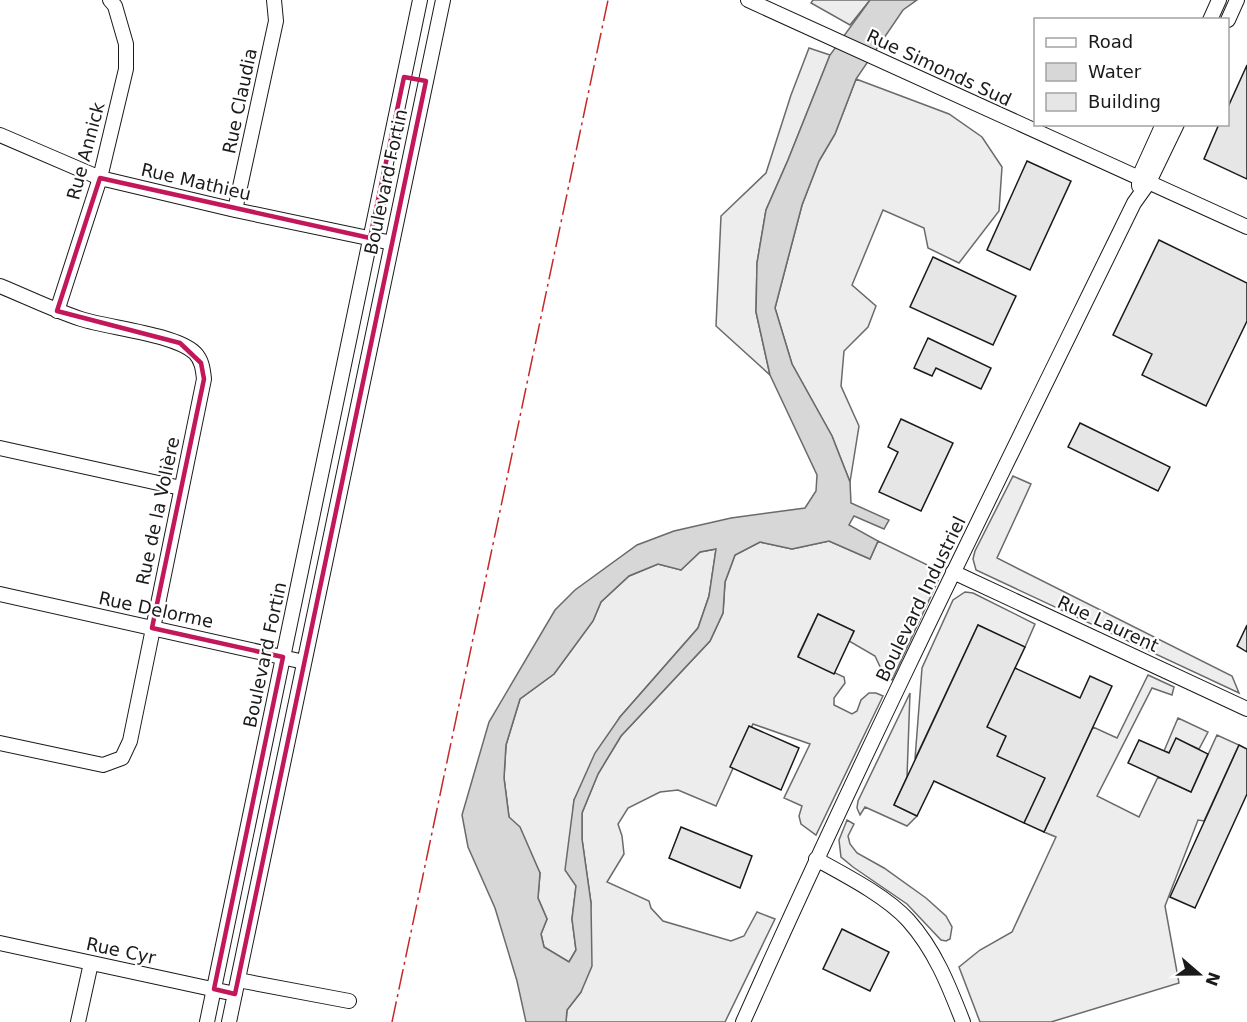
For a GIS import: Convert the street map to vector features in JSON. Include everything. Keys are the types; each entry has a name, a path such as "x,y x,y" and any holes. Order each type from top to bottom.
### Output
{"street":[{"name":"Rue Annick","path":"57,311 100,178 126,69 124,34 115,6 110,0"},
{"name":"Rue Claudia","path":"235,210 276,21 274,0"},
{"name":"Boulevard Fortin","path":"207,1022 420,0"},
{"name":"Boulevard Fortin","path":"229,1022 442,0"},
{"name":"Rue Simonds Sud","path":"748,0 1247,227"},
{"path":"1211,18 1219,0"},
{"path":"1228,18 1237,0"},
{"path":"404,77 426,81"},
{"name":"Boulevard Industriel","path":"743,1022 816,859 953,572 1138,195 1162,126"},
{"name":"Boulevard Industriel","path":"1144,180 1176,126"},
{"name":"Rue Mathieu","path":"0,135 100,178 235,210 392,243"},
{"name":"Rue de la Volière","path":"0,286 83,320 180,344 196,354 201,363 204,379 130,741 122,758 103,765 0,743"},
{"path":"346,357 367,362"},
{"path":"0,448 181,488"},
{"path":"316,501 337,506"},
{"name":"Rue Laurent","path":"953,572 1247,708"},
{"name":"Rue Delorme","path":"0,594 304,662"},
{"path":"250,816 271,819"},
{"path":"816,859 851,878 907,919 926,943 944,973 963,1022"},
{"name":"Rue Cyr","path":"0,943 214,989 236,987 349,1001"},
{"path":"78,1022 91,963"}],"highlighted area":[{"path":"404,77 426,81 235,994 214,989 283,657 152,628 204,379 201,363 180,343 57,311 100,178 370,238"}],"shaded area":[{"path":"813,0 870,0 850,25 811,3"},
{"path":"809,48 830,55 766,210 757,263 756,312 770,375 716,326 721,216 766,173"},
{"path":"856,79 949,114 982,137 1002,167 999,211 959,263 928,248 924,228 883,210 852,285 876,306 868,327 844,351 841,386 859,426 850,482 832,436 792,364 775,308 802,205 819,161 835,134"},
{"path":"1013,476 1031,484 997,558 1232,676 1239,693 976,570 973,559 975,551"},
{"path":"829,541 870,559 878,541 942,572 892,680 884,675 875,656 849,641 854,631 818,614 798,656 844,677 845,683 834,698 834,705 852,714 857,711 861,700 869,693 883,696 816,835 801,824 799,816 802,806 784,798 810,744 753,724 716,806 678,790 660,792 628,808 618,824 624,854 607,882 649,901 651,908 663,921 731,941 744,936 757,912 775,919 725,1022 566,1022 567,1010 581,992 591,903 582,839 582,813 598,774 621,736 710,641 723,613 725,582 735,555 760,542 792,549"},
{"path":"716,549 709,596 698,628 620,717 574,800 571,833 576,886 572,919 576,950 569,962 544,947 541,934 547,919 538,898 540,873 509,817 504,778 506,745 520,699 554,674 593,621 601,602 629,576 658,564 681,570 700,552"},
{"path":"965,592 973,593 1035,624 1025,647 978,625 915,759 922,668 953,600"},
{"path":"1148,675 1174,687 1172,695 1152,688 1097,796 1139,817 1158,777 1191,792 1217,735 1239,745 1204,821 1198,820 1165,906 1179,983 1051,1022 980,1022 959,967 980,950 1012,932 1056,837 1044,832 1093,727 1117,738"},
{"path":"910,693 907,777 894,805 917,816 907,826 865,807 860,815 857,808 858,801"},
{"path":"1178,718 1208,732 1199,749 1176,739 1169,753 1164,751"},
{"path":"847,820 854,824 848,836 850,844 857,853 884,868 926,898 946,916 952,927 950,939 941,940 907,904 841,857 839,840"}],"water":[{"path":"870,0 917,0 903,10 856,79 835,134 819,161 802,205 775,308 792,364 832,436 850,482 851,503 889,520 884,529 854,516 849,525 878,541 870,559 829,541 792,549 760,542 735,555 725,582 723,613 710,641 621,736 598,774 582,813 582,839 591,903 592,966 581,992 567,1010 566,1022 526,1022 517,981 495,908 468,847 462,815 489,722 555,610 575,590 637,545 674,531 731,518 805,508 816,491 817,475 770,375 756,312 757,263 766,210 830,55","holes":["716,549 709,596 698,628 620,717 595,753 574,800 565,870 576,886 572,919 576,950 569,962 544,947 541,934 547,919 538,898 540,873 520,827 509,817 504,778 506,745 520,699 554,674 593,621 601,602 629,576 658,564 681,570 700,552"]}],"building":[{"path":"1247,65 1247,179 1204,159 1218,126 1229,126 1229,105"},
{"path":"1027,161 1071,181 1030,270 987,250"},
{"path":"1159,240 1247,283 1247,321 1206,406 1142,375 1152,354 1113,335"},
{"path":"933,257 1016,296 993,345 910,307"},
{"path":"928,338 991,368 981,389 936,368 932,376 914,368"},
{"path":"901,419 953,443 921,511 879,492 898,452 888,447"},
{"path":"1080,423 1170,467 1158,491 1068,447"},
{"path":"818,614 854,631 834,674 798,657"},
{"path":"978,625 1025,647 987,727 1006,736 997,756 1045,778 1024,823 934,781 917,816 894,805"},
{"path":"1247,625 1247,652 1237,646"},
{"path":"1015,668 1080,698 1090,676 1112,686 1044,832 1024,823 1045,778 997,756 1006,736 987,727"},
{"path":"749,726 799,748 781,790 730,767"},
{"path":"1176,738 1208,754 1191,792 1128,763 1139,740 1169,753"},
{"path":"1239,745 1247,749 1247,794 1195,908 1170,897"},
{"path":"681,827 752,856 740,888 669,858"},
{"path":"842,929 889,952 870,991 823,969"}],"power":[{"path":"392,1022 608,0"}]}
